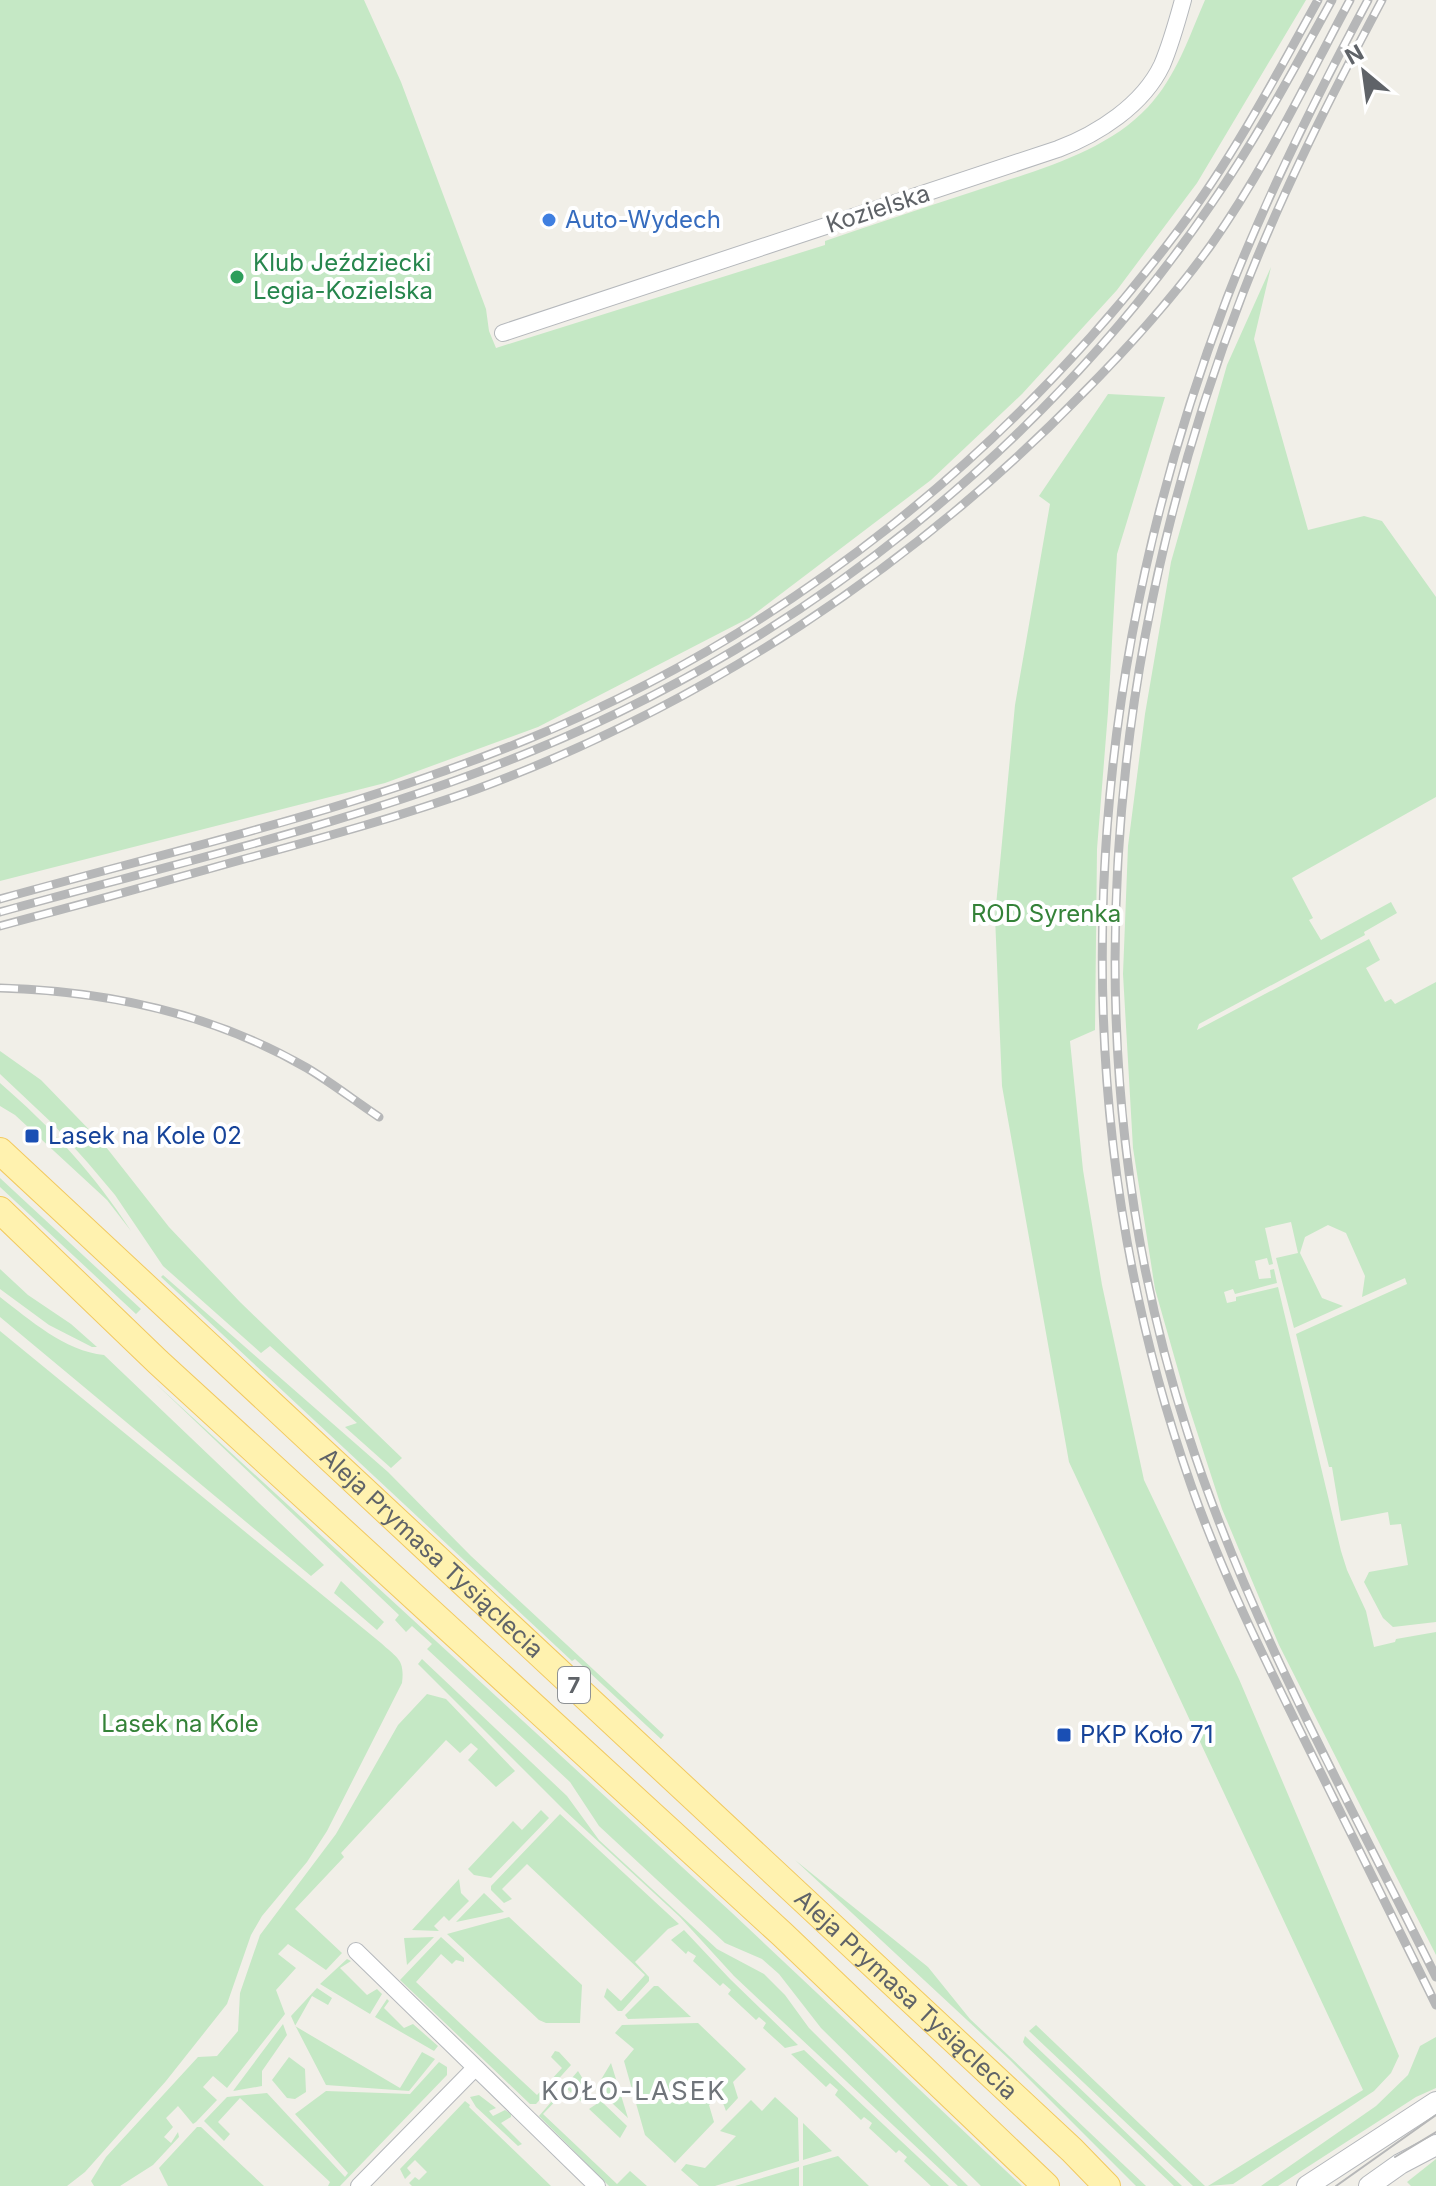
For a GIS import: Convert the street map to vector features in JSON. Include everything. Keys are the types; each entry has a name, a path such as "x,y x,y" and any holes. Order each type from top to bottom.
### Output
{"main road":[{"name":"Aleja Prymasa Tysiąclecia","path":"0,1151 1107,2186"},
{"name":"Aleja Prymasa Tysiąclecia","path":"0,1210 158,1362 782,1934 1046,2186"}],"street":[{"name":"Kozielska","path":"503,333 1058,149 1100,131 1145,91 1160,68 1183,0"},
{"path":"356,1951 597,2186"},
{"path":"359,2186 475,2068"},
{"path":"1307,2186 1436,2102"},
{"path":"1369,2186 1400,2164 1436,2145"}],"green space":[{"name":"Klub Jeździecki Legia-Kozielska","path":"0,0 364,0 401,82 486,309 489,331 496,348 825,245 825,241 1067,159 1111,137 1148,107 1174,70 1205,0 1306,0 1197,183 1117,290 1022,394 931,480 749,618 538,727 385,783 0,881"},
{"path":"1271,267 1254,339 1308,530 1364,516 1382,521 1436,597 1436,797 1292,878 1321,940 1391,902 1397,913 1364,932 1365,935 1199,1024 1197,1030 1369,939 1380,960 1366,968 1385,1002 1391,999 1395,1004 1436,982 1436,1622 1393,1627 1383,1618 1364,1582 1369,1572 1408,1565 1401,1524 1390,1525 1388,1512 1341,1521 1332,1467 1329,1467 1296,1334 1407,1284 1405,1278 1362,1297 1365,1276 1346,1233 1328,1225 1305,1237 1300,1253 1322,1298 1343,1306 1294,1328 1276,1258 1298,1253 1291,1222 1265,1228 1273,1264 1269,1265 1267,1258 1255,1261 1259,1279 1271,1278 1270,1270 1274,1269 1277,1283 1235,1294 1233,1289 1224,1292 1227,1303 1236,1301 1236,1297 1278,1287 1341,1551 1366,1611 1374,1647 1395,1642 1396,1639 1436,1632 1436,1955 1279,1645 1222,1509 1155,1289 1133,1148 1123,974 1128,846 1145,714 1171,562 1227,365"},
{"name":"ROD Syrenka","path":"1108,394 1165,397 1117,554 1097,849 1095,1030 1070,1041 1083,1170 1102,1285 1144,1480 1239,1679 1399,2056 1391,2073 1374,2091 1233,2184 1208,2186 1363,2090 1069,1462 1002,1086 995,916 1015,705 1050,504 1039,496"},
{"path":"0,1051 41,1080 106,1147 169,1227 240,1302 402,1458 391,1468 345,1427 357,1423 270,1346 261,1353 163,1266 115,1195 88,1163 53,1124 0,1074"},
{"path":"0,1083 71,1152 131,1231 107,1200 15,1115 0,1106"},
{"path":"0,1178 141,1309 136,1314 0,1187"},
{"path":"0,1269 28,1295 71,1324 97,1347 49,1325 0,1289"},
{"path":"163,1275 388,1472 471,1556 664,1735 661,1739 575,1659 572,1661 161,1277"},
{"path":"0,1297 62,1341 104,1355 324,1565 311,1576 0,1317"},
{"name":"Lasek na Kole","path":"0,1331 381,1643 399,1660 402,1669 402,1683 327,1831 251,1935 227,2004 166,2081 85,2172 67,2186 0,2186"},
{"path":"154,1382 731,1912 1022,2186 981,2186 821,2028 779,1974 762,1959 725,1943 599,1826 570,1782 427,1649 432,1644 412,1626 406,1632 395,1620 399,1615"},
{"path":"341,1581 384,1622 377,1630 334,1593"},
{"path":"422,1659 567,1796 599,1840 717,1949 764,1974 785,1995 809,2028 968,2186 958,2186 734,1976 680,1917 564,1810 418,1664"},
{"path":"427,1694 446,1699 515,1771 496,1787 468,1760 478,1749 471,1743 460,1753 446,1740 341,1853 344,1857 295,1909 342,1953 326,1970 288,1944 278,1954 296,1968 276,1990 285,2014 227,2088 213,2076 203,2087 217,2100 193,2124 178,2106 166,2118 173,2127 164,2137 171,2143 178,2132 179,2137 153,2165 120,2186 94,2186 91,2181 106,2157 198,2057 217,2056 238,2031 240,1993 260,1935 336,1834 398,1725"},
{"path":"541,1810 549,1818 491,1878 474,1875 468,1869 513,1821 522,1830"},
{"path":"560,1814 679,1924 668,1929 635,1962 649,1977 649,1981 622,2011 618,2011 604,1997 607,1988 621,2001 645,1975 527,1864 502,1889 512,1899 504,1903 491,1890 491,1886"},
{"path":"795,1860 928,1967 970,2019 1146,2186 1136,2186 1010,2060"},
{"path":"459,1879 461,1893 469,1901 449,1921 444,1916 434,1926 439,1931 412,1930"},
{"path":"484,1893 504,1912 456,1922"},
{"path":"509,1917 582,1985 580,2023 546,2023 539,2020 447,1934"},
{"path":"684,1930 798,2045 785,2048 763,2028 766,2023 759,2017 756,2020 728,1994 731,1990 723,1983 720,1986 693,1961 696,1956 688,1951 686,1954 671,1940"},
{"path":"434,1937 407,1965 404,1938"},
{"path":"441,1937 464,1958 464,1962 456,1960 452,1964 441,1954 416,1982 537,2095 562,2068 551,2057 555,2051 571,2065 536,2104 530,2104 400,1980"},
{"path":"347,1959 351,1961 340,1968 367,1995 377,1989 382,1994 370,2014 320,1984"},
{"path":"654,1986 658,1986 691,2017 628,2019 625,2015"},
{"path":"317,1988 332,1998 328,2005 312,1996 295,2026 291,2016"},
{"path":"387,1999 389,2001 384,2008 404,2028 413,2024 438,2046 434,2051 375,2017"},
{"path":"698,2023 746,2069 733,2082 738,2098 726,2111 720,2095 709,2105 714,2122 675,2163 645,2135 624,2061 634,2049 615,2033 622,2025"},
{"path":"283,2024 287,2035 262,2071 262,2086 233,2091"},
{"path":"1036,2025 1205,2186 1193,2186 1029,2031"},
{"path":"296,2026 400,2088 422,2052 435,2059 409,2091 326,2085"},
{"path":"1025,2036 1182,2186 1174,2186 1025,2045"},
{"path":"1436,2037 1436,2088 1416,2097 1278,2186 1261,2186 1376,2106 1408,2075 1420,2046"},
{"path":"804,2050 949,2186 931,2186 904,2161 907,2157 899,2150 896,2153 869,2128 872,2123 864,2117 861,2120 835,2095 838,2090 830,2083 826,2087 791,2054"},
{"path":"289,2057 305,2069 306,2092 295,2099 287,2098 272,2080"},
{"path":"439,2062 447,2067 447,2075 340,2186 328,2186 330,2182 240,2098 218,2122 230,2134 224,2141 204,2121 227,2097 267,2093 345,2177 348,2173 295,2114 326,2091 410,2094"},
{"path":"611,2063 628,2118 596,2088"},
{"path":"578,2071 591,2092 584,2104 567,2089 543,2114 617,2184 630,2171 647,2186 609,2186 539,2116"},
{"path":"479,2095 496,2108 489,2111 493,2116 505,2110 511,2114 501,2123 522,2144 518,2146 476,2107 470,2097"},
{"path":"775,2097 798,2118 799,2161 715,2186 699,2186 681,2170 686,2164 705,2168 736,2136 720,2131 751,2100 762,2111"},
{"path":"465,2101 551,2186 412,2186 409,2183 415,2177 419,2180 427,2172 415,2160 407,2168 411,2173 405,2179 400,2169"},
{"path":"601,2101 627,2126 620,2138 589,2109"},
{"path":"803,2123 832,2151 803,2160"},
{"path":"197,2127 201,2127 264,2186 168,2186 159,2168"},
{"path":"838,2156 869,2186 803,2186 803,2166"},
{"path":"1436,2159 1436,2186 1411,2186 1407,2182"},
{"path":"799,2167 799,2186 735,2186"}],"tram line":[{"path":"1336,2186 1436,2115"},
{"path":"1395,2157 1436,2132"}],"railway":[{"path":"0,899 332,808 462,765 622,697 715,646 804,590 888,528 968,461 1043,388 1114,310 1180,228 1218,173 1318,0"},
{"path":"0,912 336,820 468,776 633,705 730,652 824,593 912,526 996,454 1074,376 1146,292 1244,154 1332,0"},
{"path":"0,926 335,834 477,789 561,755 644,716 724,673 801,625 876,573 948,517 1017,457 1099,377 1149,322 1181,285 1231,216 1284,125 1350,0"},
{"path":"1368,0 1275,184 1227,298 1178,443 1141,590 1116,739 1104,889 1104,1040 1119,1190 1148,1338 1191,1485 1218,1555 1264,1657 1436,2005"},
{"path":"1382,0 1291,181 1243,293 1196,431 1158,572 1132,715 1118,860 1116,1005 1126,1150 1150,1293 1188,1434 1212,1504 1270,1642 1436,1977"},
{"path":"0,988 120,1000 197,1020 235,1033 307,1068 379,1117"}],"place":[{"name":"Auto-Wydech","path":"549,220"},
{"name":"Klub Jeździecki Legia-Kozielska","path":"237,277"},
{"name":"Lasek na Kole 02","path":"32,1136"},
{"name":"PKP Koło 71","path":"1064,1735"}],"district":[{"name":"KOŁO-LASEK","path":"634,2091"}]}
